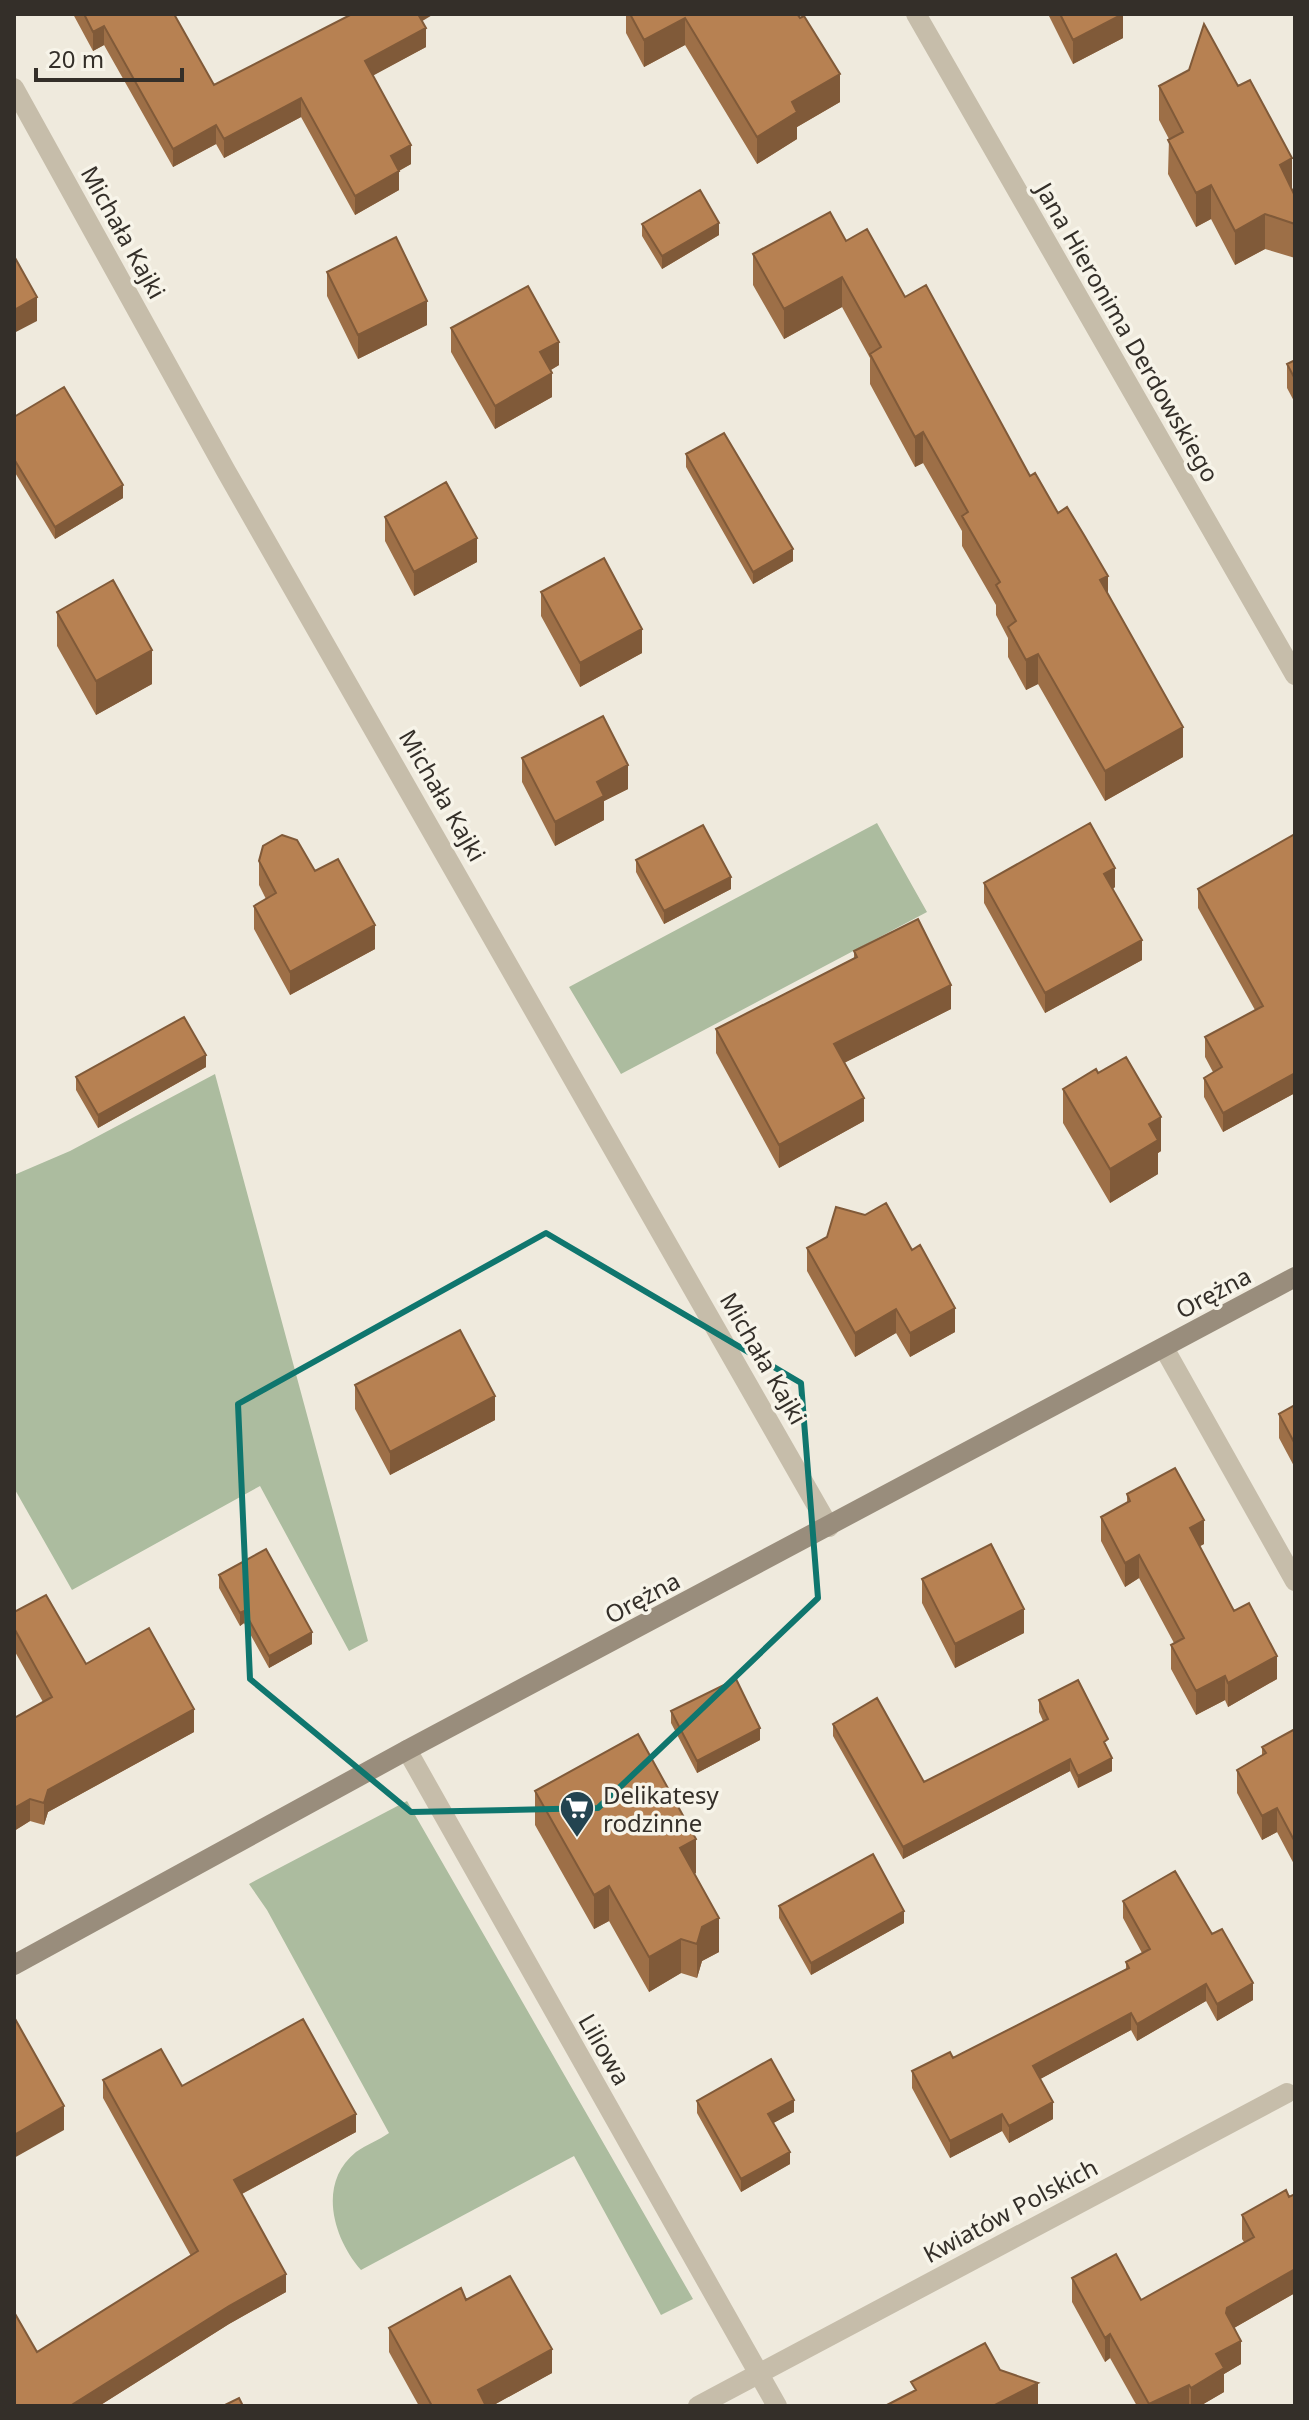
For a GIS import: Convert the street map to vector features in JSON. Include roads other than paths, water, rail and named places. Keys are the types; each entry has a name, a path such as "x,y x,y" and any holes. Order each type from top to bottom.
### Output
{"street":[{"name":"Jana Hieronima Derdowskiego","path":"916,14 1295,675"},
{"name":"Michała Kajki","path":"14,88 226,471 829,1527"},
{"name":"Orężna","path":"14,1965 407,1750 1295,1277"},
{"path":"1164,1348 1295,1581"},
{"name":"Liliowa","path":"407,1750 777,2406"},
{"name":"Kwiatów Polskich","path":"758,2373 1287,2093"},
{"path":"698,2406 758,2373"}],"place":[{"name":"Delikatesy rodzinne","path":"577,1839"}]}
